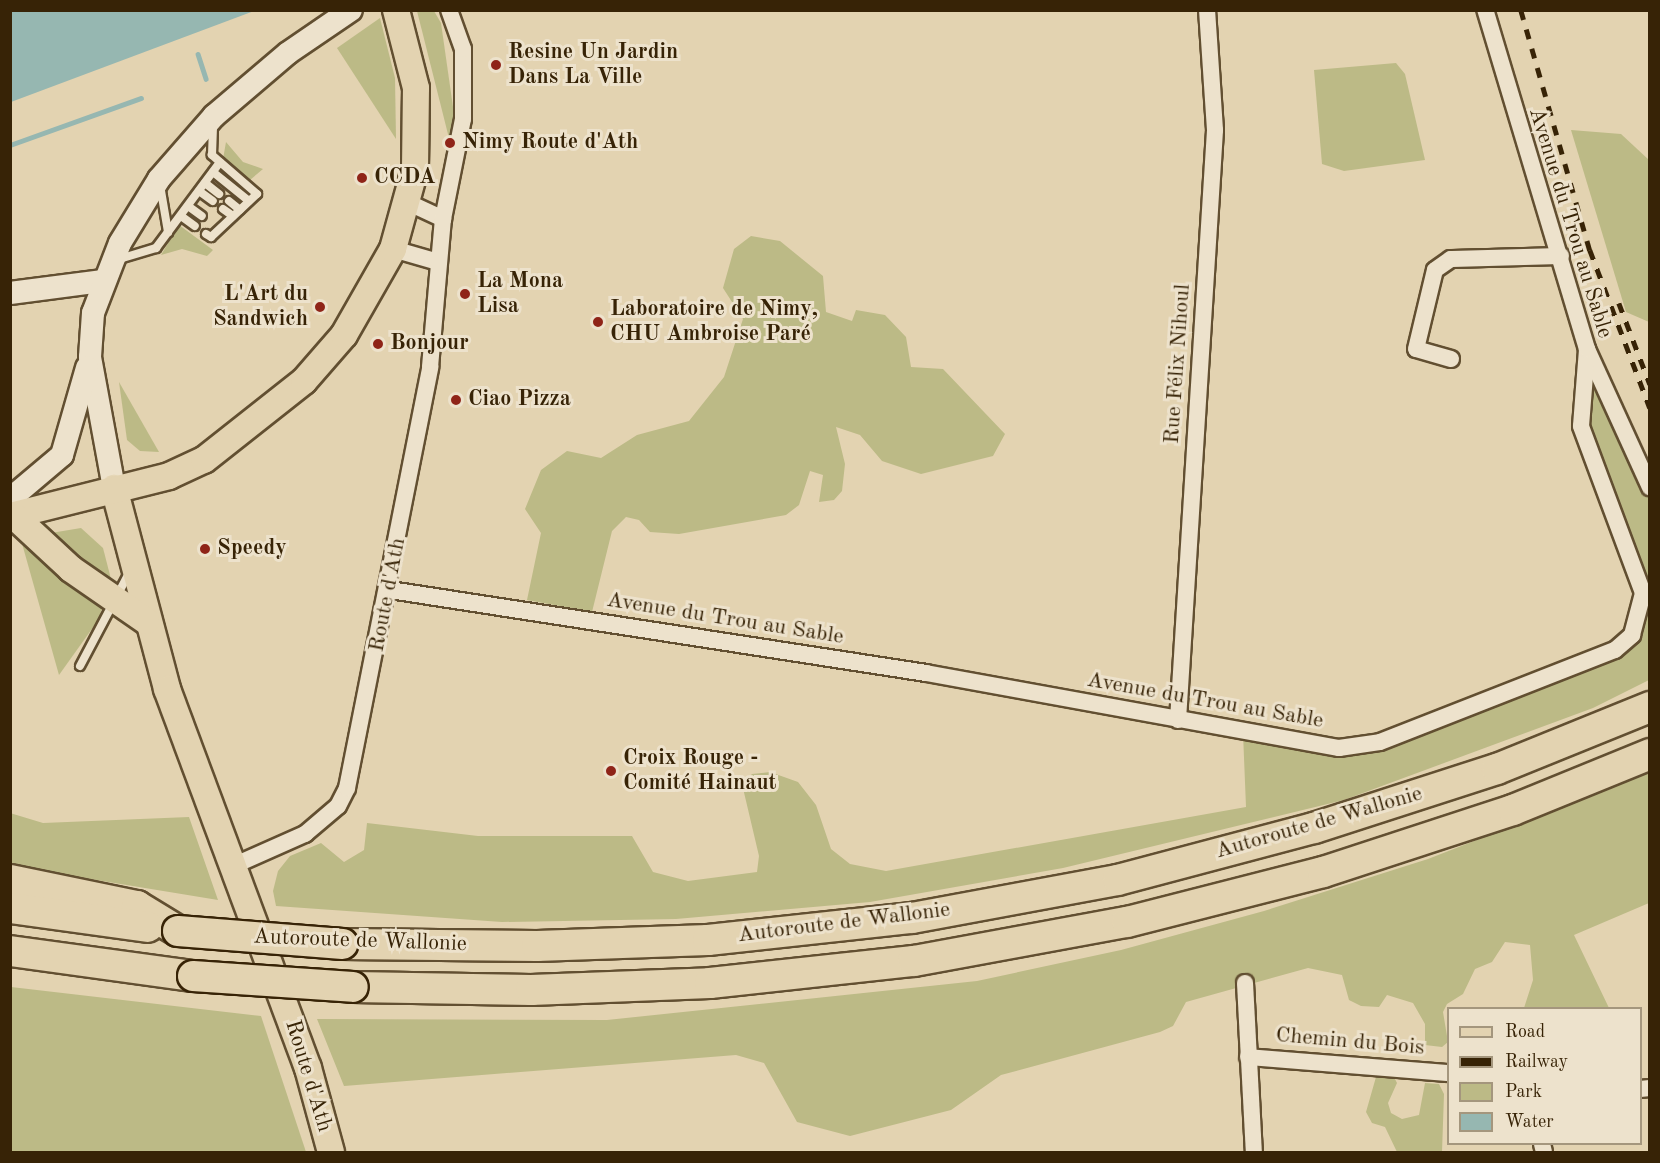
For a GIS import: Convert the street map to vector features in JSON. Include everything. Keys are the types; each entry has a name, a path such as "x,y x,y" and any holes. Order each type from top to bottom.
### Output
{"highway":[{"name":"Autoroute de Wallonie","path":"10,908 178,931 342,944 537,946 708,940 912,918 1118,880 1314,828 1497,769 1650,707"},
{"name":"Autoroute de Wallonie","path":"10,951 61,960 193,976 353,987 531,990 710,983 925,959 1127,922 1323,872 1513,810 1650,754"},
{"path":"10,880 137,906 178,931"},
{"path":"10,967 61,960"}],"main road":[{"path":"11,507 62,455 90,357 93,313 107,271 159,179 214,116 288,53 351,10"},
{"path":"11,507 169,476 204,460 285,398 344,335 393,249 409,203 416,88 399,18"},
{"path":"10,293 107,271"},
{"path":"90,357 114,488"},
{"name":"Route d'Ath","path":"114,488 131,567 146,621 308,1068 331,1152"},
{"path":"11,507 71,569 146,621"}],"street":[{"name":"Route d'Ath","path":"235,865 305,834 338,806 347,788 390,590 430,367 442,219 466,91 462,49 449,10"},
{"name":"Rue Félix Nihoul","path":"1178,720 1215,130 1207,10"},
{"name":"Avenue du Trou au Sable","path":"390,590 926,673 1313,746 1361,745 1595,660 1624,642 1640,614 1643,593 1581,426 1587,349 1561,256 1485,10"},
{"path":"409,203 442,219"},
{"path":"393,249 438,262"},
{"path":"1451,359 1416,349 1436,270 1451,259 1561,256"},
{"path":"1587,349 1650,486"},
{"path":"1245,983 1254,1152"},
{"name":"Chemin du Bois","path":"1248,1057 1447,1073"}],"lane":[{"path":"206,234 211,237 216,226 233,216 257,194 212,155 214,116"},
{"path":"107,271 156,249 220,162"},
{"path":"213,172 249,201"},
{"path":"159,179 168,232"},
{"path":"202,187 216,198"},
{"path":"229,201 240,210"},
{"path":"188,206 202,216"},
{"path":"223,209 233,216"},
{"path":"181,216 195,226"},
{"path":"80,666 119,601 131,567"}],"green space":[{"path":"417,11 434,11 441,23 457,135 453,154"},
{"path":"380,18 395,78 396,139 337,48"},
{"path":"1396,63 1405,74 1425,160 1344,171 1322,164 1314,70"},
{"path":"1571,130 1621,134 1649,160 1649,322 1626,312"},
{"path":"226,142 243,162 263,169 250,180 223,159"},
{"path":"179,225 213,250 207,256 182,249 161,255"},
{"path":"751,236 780,241 823,276 826,312 852,321 856,310 885,315 906,337 911,367 943,369 1005,434 993,456 921,474 882,461 860,435 836,427 845,464 842,491 834,500 819,502 823,475 810,471 799,505 786,515 679,534 650,532 639,520 626,517 612,531 592,612 527,600 541,533 525,509 541,470 567,451 601,458 637,435 689,421 724,377 743,319 723,288 734,249"},
{"path":"1587,349 1649,487 1649,680 1593,708 1344,800 1063,868 870,902 676,919 502,922 276,906 273,891 278,871 290,856 321,843 344,862 364,850 367,823 478,836 632,836 653,872 688,881 757,872 759,856 742,784 752,774 770,772 798,782 816,805 831,849 850,864 886,871 1246,807 1243,733 1361,745 1632,635 1643,593 1581,426"},
{"path":"119,382 159,452 140,451 127,440"},
{"path":"81,528 103,548 112,583 45,534"},
{"path":"21,540 104,599 99,619 59,675"},
{"path":"1649,773 1649,903 1574,935 1609,1007 1524,1007 1533,980 1530,945 1505,942 1492,962 1475,969 1463,994 1447,1004 1443,1012 1447,1043 1442,1047 1425,1045 1425,1024 1413,1003 1387,995 1379,1007 1361,1006 1349,1000 1342,975 1308,968 1186,1002 1173,1026 1160,1032 1001,1075 951,1110 850,1136 797,1122 764,1063 736,1055 344,1086 317,1019 607,1020 977,981 1121,950 1264,911 1428,859"},
{"path":"10,813 43,823 189,817 218,900 11,866"},
{"path":"11,987 261,1016 306,1152 11,1152"},
{"path":"1376,1077 1394,1077 1397,1083 1388,1103 1391,1113 1402,1119 1419,1115 1425,1083 1439,1084 1444,1094 1442,1152 1397,1152 1385,1127 1372,1123 1366,1112"}],"water":[{"path":"11,10 254,10 254,11 11,102"}],"waterway":[{"path":"198,54 206,79"},
{"path":"10,145 141,98"}],"railway":[{"path":"1521,10 1590,250 1650,408"},
{"path":"1619,303 1650,384"}],"place":[{"name":"Resine Un Jardin Dans La Ville","path":"496,65"},
{"name":"Nimy Route d'Ath","path":"450,143"},
{"name":"CCDA","path":"362,178"},
{"name":"La Mona Lisa","path":"465,294"},
{"name":"L'Art du Sandwich","path":"320,307"},
{"name":"Laboratoire de Nimy, CHU Ambroise Paré","path":"598,322"},
{"name":"Bonjour","path":"378,344"},
{"name":"Ciao Pizza","path":"456,400"},
{"name":"Speedy","path":"205,549"},
{"name":"Croix Rouge - Comité Hainaut","path":"611,771"}]}
